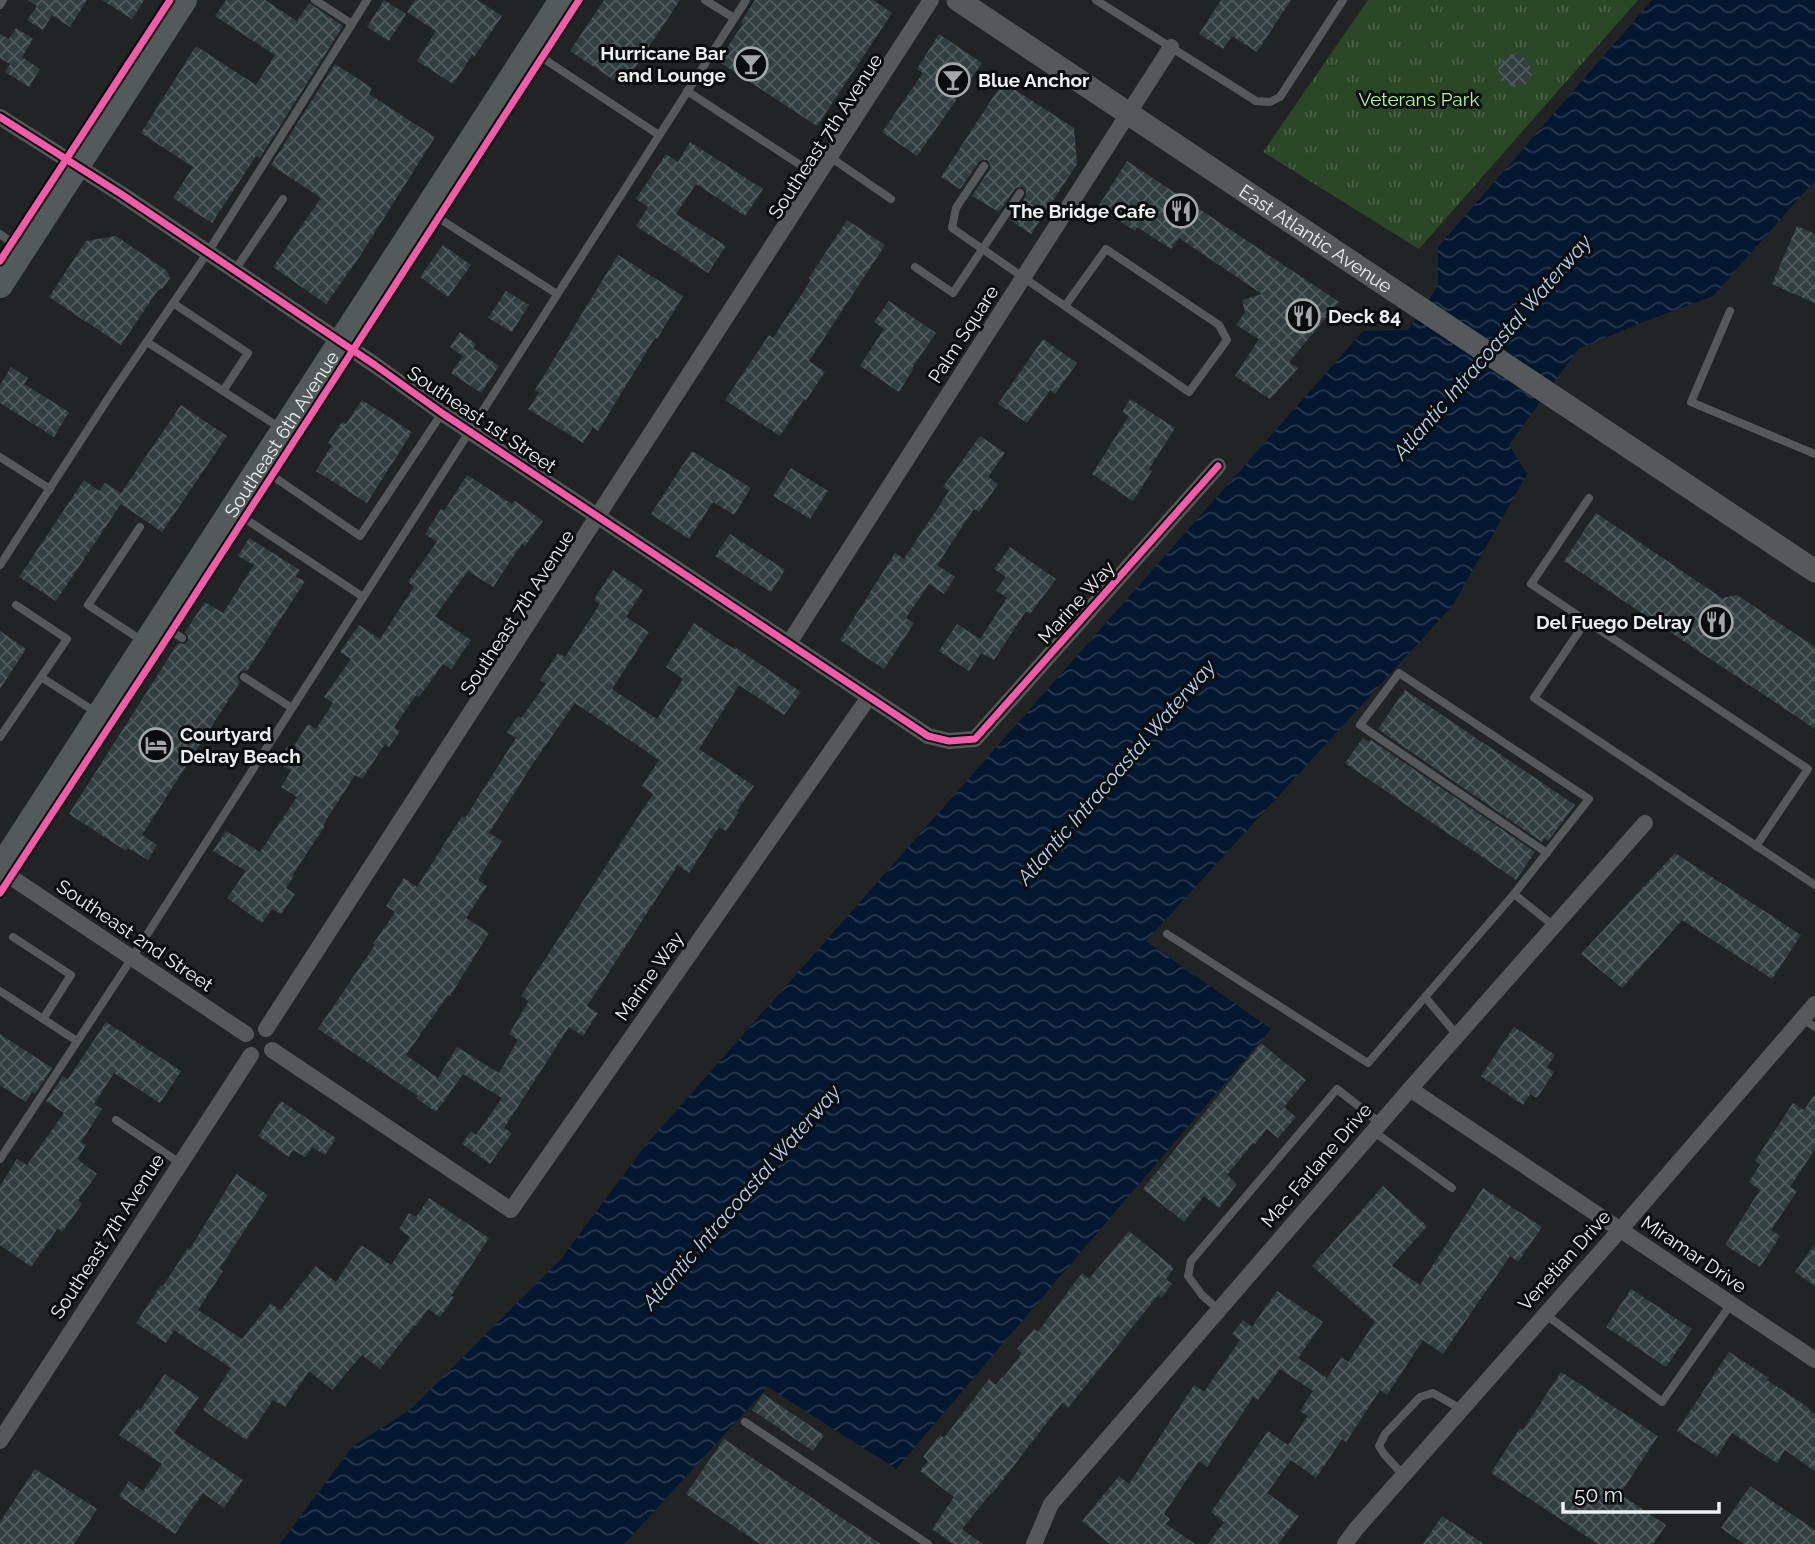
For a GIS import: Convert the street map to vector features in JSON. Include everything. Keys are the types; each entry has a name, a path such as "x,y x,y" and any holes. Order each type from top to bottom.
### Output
{"main road":[{"path":"0,285 184,0"},
{"name":"East Atlantic Avenue","path":"958,0 1815,570"},
{"name":"Southeast 6th Avenue","path":"0,870 530,50 556,4"}],"street":[{"name":"Southeast 7th Avenue","path":"267,1029 931,0"},
{"name":"Palm Square","path":"789,643 1171,47"},
{"name":"Southeast 1st Street","path":"1,121 121,194 442,413 928,736 949,741"},
{"name":"Marine Way","path":"949,741 975,739 1218,466"},
{"name":"Marine Way","path":"272,1050 511,1209 869,697"},
{"name":"Mac Farlane Drive","path":"1036,1544 1051,1504 1644,822"},
{"name":"Southeast 2nd Street","path":"0,870 246,1034"},
{"name":"Venetian Drive","path":"1345,1544 1545,1314 1809,1023 1815,1004"},
{"path":"258,1027 267,1029 274,1041 272,1050 265,1056 251,1055 245,1048 246,1034 258,1027"},
{"name":"Southeast 7th Avenue","path":"0,1441 251,1055"},
{"name":"Miramar Drive","path":"1410,1088 1815,1360"}],"lane":[{"path":"0,5 3,0"},
{"path":"315,0 352,24"},
{"path":"0,565 208,252 367,0"},
{"path":"705,0 734,18"},
{"path":"0,1159 746,0"},
{"path":"1096,0 1256,101 1270,103 1280,97 1343,0"},
{"path":"530,50 659,135"},
{"path":"687,91 817,176"},
{"path":"830,157 891,199"},
{"path":"984,166 956,208 952,228 1189,392 1227,340 1219,325 1106,248 1065,306"},
{"path":"915,267 953,293 1020,193"},
{"path":"235,270 283,200"},
{"path":"426,210 557,294"},
{"path":"0,234 22,251"},
{"path":"173,303 248,353 223,391"},
{"path":"1730,311 1691,402 1815,454"},
{"path":"147,342 284,430"},
{"path":"260,468 359,536 442,413"},
{"path":"0,457 50,489"},
{"path":"1589,498 1531,584 1808,769 1756,846"},
{"path":"232,511 363,597"},
{"path":"140,527 88,605 153,634 182,638"},
{"path":"0,737 67,639 16,605"},
{"path":"1586,621 1534,698 1815,886"},
{"path":"1167,934 1368,1063 1514,894 1547,853 1589,799 1399,673 1360,725 1547,853"},
{"path":"41,677 100,715"},
{"path":"244,677 292,708"},
{"path":"1514,894 1554,926"},
{"path":"13,937 71,975 43,1019"},
{"path":"0,991 77,1041"},
{"path":"1425,998 1457,1035"},
{"path":"1219,1310 1202,1295 1188,1276 1191,1261 1338,1089 1377,1127 1452,1188"},
{"path":"116,1120 180,1163"},
{"path":"0,1140 9,1146"},
{"path":"1545,1314 1662,1402 1731,1304"},
{"path":"1403,1475 1379,1446 1385,1434 1420,1397 1433,1393 1461,1409"},
{"path":"745,1422 928,1544"}],"green space":[{"name":"Veterans Park","path":"1368,0 1638,0 1419,249 1263,152"}],"water":[{"name":"Atlantic Intracoastal Waterway","path":"1652,0 1815,0 1815,180 1713,296 1578,349 1509,445 1527,474 1453,605 1146,941 1271,1029 896,1469 768,1387 624,1544 280,1544 352,1447 411,1409 561,1259 645,1146 1363,331 1408,330 1438,286 1438,247"}],"building":[{"path":"28,0 87,0 70,27 52,15 43,30 27,20 37,6"},
{"path":"102,0 144,0 132,19"},
{"path":"226,0 265,0 297,21 309,3 343,26 260,158 256,156 212,223 173,198 193,167 141,133 196,46 256,85 275,55 215,16"},
{"path":"384,0 406,14 389,41 367,27"},
{"path":"415,0 477,0 502,16 453,84 417,61 436,31 407,12"},
{"path":"604,0 680,0 623,86 570,51"},
{"name":"Hurricane Bar and Lounge","path":"755,0 873,0 892,13 817,126 718,61 743,24 741,22"},
{"path":"1221,0 1291,0 1257,52 1232,36 1223,49 1199,34"},
{"path":"16,28 33,39 22,57 40,69 29,87 5,72 10,64 0,58 0,34 9,39"},
{"path":"939,34 982,63 917,156 882,132 923,73 917,69"},
{"path":"1518,53 1529,61 1532,74 1525,85 1513,87 1500,80 1498,67 1505,56"},
{"path":"335,64 372,88 369,94 435,137 358,259 326,304 273,267 321,198 271,165"},
{"path":"1003,82 1074,128 1077,164 1031,234 1010,220 1026,196 1023,187 1015,189 999,212 972,196 990,169 987,160 979,162 960,189 941,177"},
{"path":"690,142 763,189 745,216 696,184 676,214 726,246 708,273 636,226 648,207 636,199 666,154 678,162"},
{"path":"1127,161 1339,302 1289,362 1298,368 1270,399 1235,376 1259,339 1236,325 1245,312 1242,300 1262,294 1179,238 1171,249 1137,227 1135,231 1098,207"},
{"path":"847,220 885,245 809,361 825,372 780,436 725,400 769,335 773,338"},
{"path":"1797,226 1815,234 1815,303 1772,284"},
{"path":"116,236 167,271 170,278 163,288 158,290 121,345 49,297 86,241"},
{"path":"443,245 471,265 448,297 420,277"},
{"path":"618,255 683,296 598,431 593,427 583,443 528,409 539,393 535,390"},
{"path":"506,291 529,305 512,332 488,318"},
{"path":"889,301 936,333 899,392 860,366 884,329 874,322"},
{"path":"460,332 476,344 473,348 499,366 481,393 451,373 463,356 450,347"},
{"path":"1043,339 1077,363 1055,394 1050,390 1027,423 998,404"},
{"path":"11,367 28,378 24,384 69,412 54,437 0,403 0,385"},
{"path":"1130,399 1175,428 1133,501 1092,474 1129,416 1122,412"},
{"path":"362,400 412,432 367,503 316,471 332,445 328,443 342,422 346,424"},
{"path":"181,405 227,436 162,532 121,504 56,601 19,577 84,480 99,491 105,483 121,493"},
{"path":"980,436 1005,453 988,477 998,484 979,512 974,509 937,565 955,577 944,594 929,584 906,618 914,623 884,669 840,640 895,553 904,559 949,491 943,487"},
{"path":"692,451 751,488 734,515 713,502 689,539 651,514"},
{"path":"791,468 828,491 810,519 773,496"},
{"path":"467,475 512,504 515,501 543,521 525,546 522,544 493,587 468,571 435,616 471,640 451,669 443,664 419,697 416,695 394,727 400,731 389,747 385,744 362,779 355,775 293,874 286,888 295,894 281,914 272,909 262,923 227,898 246,871 213,851 226,831 260,852 297,797 281,787 291,771 277,762 288,746 292,749 308,724 316,729 333,703 324,697 351,659 340,652 359,625 380,639 414,587 408,582 437,542 425,534 441,509 444,511"},
{"name":"Del Fuego Delray","path":"1596,513 1722,598 1737,595 1815,647 1815,729 1564,561"},
{"path":"730,534 785,570 771,592 715,556"},
{"name":"Courtyard Delray Beach","path":"249,538 300,570 295,577 305,581 247,671 239,673 237,677 240,682 142,835 157,845 148,860 128,848 126,851 69,814 178,643 184,644 188,641 185,632 205,602 223,613 254,565 238,556"},
{"path":"1010,547 1056,579 1030,614 1026,611 994,660 981,653 969,671 939,651 957,624 980,639 1007,598 996,590 1006,577 994,569"},
{"path":"613,570 643,590 626,617 649,632 612,689 657,719 683,679 666,667 694,623 801,692 784,715 739,685 699,749 754,786 726,831 719,827 689,873 678,865 587,1006 598,1013 583,1036 569,1027 504,1128 512,1133 490,1164 462,1144 471,1131 476,1135 502,1098 463,1074 436,1112 416,1098 418,1096 318,1029 395,912 386,906 404,878 417,887 462,816 465,818 516,738 507,732 546,684 540,680 558,653 565,657 600,604 594,600","holes":["575,703 659,760 642,786 653,794 521,996 529,1001 509,1034 518,1040 499,1073 457,1047 438,1078 406,1055 448,995 450,996 489,933 466,918 487,886 478,880 502,841 489,833"]},
{"path":"0,631 26,649 0,689"},
{"path":"1405,690 1575,805 1548,841 1544,838 1542,842 1378,729"},
{"path":"1363,738 1369,742 1371,740 1535,852 1516,880 1345,763"},
{"path":"1675,853 1801,935 1772,979 1682,920 1622,988 1581,954"},
{"path":"106,1022 181,1071 160,1103 114,1073 94,1104 102,1109 81,1142 86,1145 77,1159 97,1174 78,1200 82,1204 62,1232 58,1228 31,1267 0,1245 0,1186 17,1159 27,1165 64,1113 46,1101 63,1076 68,1079"},
{"path":"1514,1027 1555,1055 1547,1067 1554,1072 1537,1098 1530,1094 1523,1105 1481,1076"},
{"path":"0,1034 52,1068 35,1094 32,1092 26,1102 0,1085"},
{"path":"1261,1043 1306,1080 1284,1107 1296,1117 1278,1138 1267,1129 1255,1144 1253,1143 1227,1175 1237,1184 1219,1208 1204,1196 1184,1222 1143,1189"},
{"path":"1815,1094 1815,1149 1790,1187 1797,1191 1771,1230 1780,1236 1760,1267 1725,1245 1760,1190 1749,1182 1760,1165 1755,1161 1793,1103 1804,1110"},
{"path":"281,1101 336,1138 325,1155 312,1147 305,1157 293,1150 289,1157 258,1136"},
{"path":"236,1174 268,1195 219,1269 223,1271 198,1310 242,1339 271,1303 280,1311 316,1266 336,1282 361,1245 391,1265 410,1237 399,1229 409,1213 416,1217 429,1198 489,1238 440,1317 428,1309 380,1369 362,1355 332,1390 309,1371 285,1407 273,1400 246,1440 203,1410 231,1368 174,1330 166,1343 136,1323 188,1248 190,1249"},
{"path":"1383,1186 1427,1226 1392,1266 1420,1285 1483,1188 1542,1227 1518,1262 1510,1256 1443,1354 1423,1340 1387,1395 1380,1390 1346,1442 1342,1439 1316,1478 1291,1460 1267,1493 1299,1516 1278,1544 1208,1544 1224,1522 1211,1512 1268,1431 1288,1445 1308,1416 1300,1411 1313,1391 1280,1369 1258,1400 1253,1397 1207,1467 1199,1461 1164,1514 1170,1519 1166,1524 1195,1544 1110,1544 1082,1521 1119,1476 1129,1484 1194,1385 1204,1392 1240,1340 1232,1334 1243,1320 1252,1327 1277,1291 1323,1322 1298,1358 1327,1378 1341,1357 1348,1362 1375,1322 1312,1266"},
{"path":"1129,1231 1174,1268 1166,1279 1172,1284 1161,1298 1158,1295 1068,1408 1062,1403 962,1529 983,1544 953,1544 932,1529 954,1497 920,1471 928,1461 923,1457 940,1435 944,1438 989,1379 996,1385 1003,1378 1022,1353 1017,1349 1034,1329 1038,1332 1082,1273 1089,1279"},
{"path":"1815,1244 1815,1286 1795,1272"},
{"path":"1631,1289 1692,1329 1666,1367 1606,1327"},
{"path":"1729,1352 1769,1378 1767,1380 1815,1414 1815,1471 1785,1450 1777,1463 1732,1433 1717,1457 1677,1431"},
{"path":"1561,1372 1658,1436 1620,1494 1666,1525 1653,1544 1598,1544 1491,1473"},
{"path":"165,1374 199,1397 174,1433 243,1480 224,1508 203,1493 175,1534 119,1496 129,1481 143,1491 162,1464 119,1435"},
{"path":"763,1394 824,1435 813,1451 752,1410"},
{"path":"724,1439 881,1544 760,1544 686,1494"},
{"path":"35,1469 97,1509 74,1544 0,1544 0,1522"},
{"path":"1750,1486 1815,1530 1815,1544 1744,1544 1721,1528"},
{"path":"1442,1516 1484,1544 1423,1544"}],"cycle path":[{"path":"0,261 170,0"},
{"path":"0,893 579,0"},
{"path":"0,117 121,194 442,413 928,736 949,741 975,739 1218,466"}],"place":[{"name":"Hurricane Bar and Lounge","path":"751,64"},
{"name":"Blue Anchor","path":"953,80"},
{"name":"The Bridge Cafe","path":"1181,211"},
{"name":"Deck 84","path":"1303,316"},
{"name":"Del Fuego Delray","path":"1716,622"},
{"name":"Courtyard Delray Beach","path":"156,745"}]}
